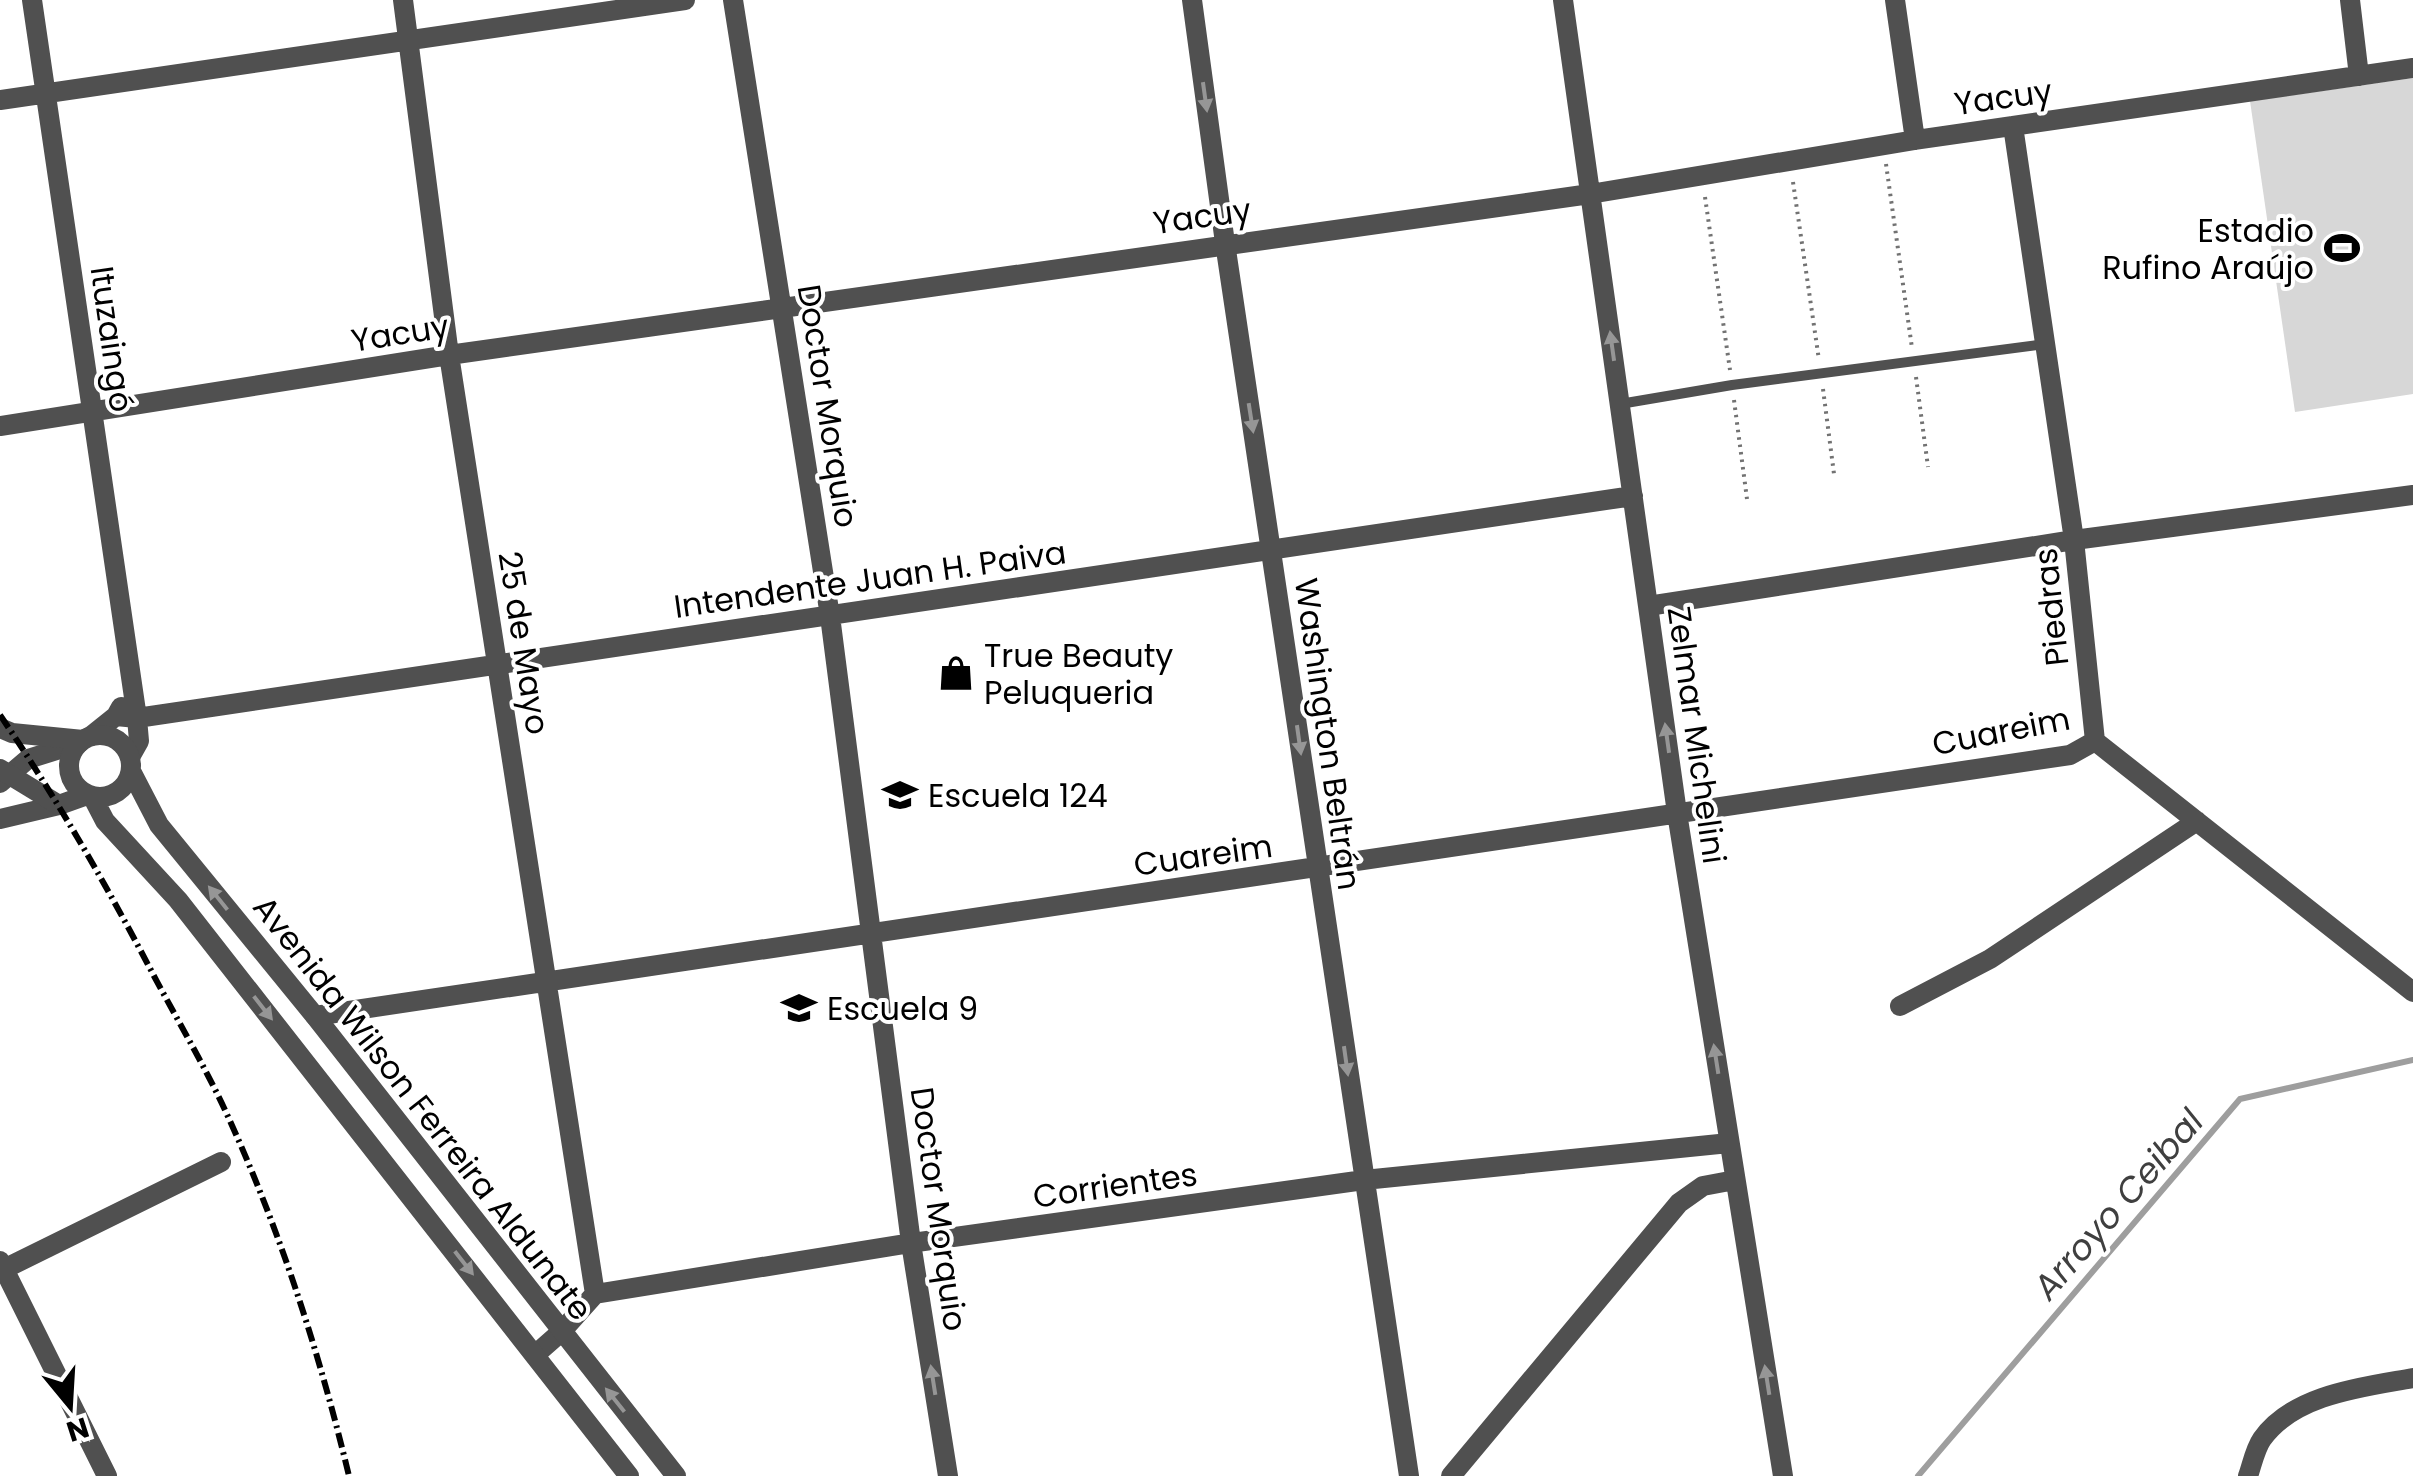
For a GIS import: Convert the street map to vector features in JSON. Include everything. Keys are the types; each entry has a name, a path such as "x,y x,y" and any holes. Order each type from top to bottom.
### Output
{"street":[{"name":"Ituzaingó","path":"32,0 130,687 126,717 138,741 131,764"},
{"name":"25 de Mayo","path":"403,0 448,355 595,1294"},
{"path":"0,100 686,0"},
{"name":"Doctor Morquio","path":"733,0 830,616 910,1243 948,1476"},
{"name":"Washington Beltrán","path":"1192,0 1224,243 1409,1476"},
{"name":"Zelmar Michelini","path":"1562,0 1677,813 1783,1476"},
{"path":"1895,0 1915,140"},
{"path":"2350,0 2360,76"},
{"name":"Yacuy","path":"0,426 448,355 1590,194 1915,140 2413,68"},
{"name":"Piedras","path":"2013,126 2074,540 2096,742"},
{"path":"1648,606 2074,540 2413,495"},
{"name":"Intendente Juan H. Paiva","path":"126,717 1633,496"},
{"name":"Ituzaingó","path":"84,740 126,717"},
{"path":"0,728 12,733 84,740"},
{"path":"0,819 118,792 124,787 131,764 119,741 101,735 28,759 3,776"},
{"path":"84,740 70,758 69,768 74,784 90,796"},
{"path":"2096,742 2413,992"},
{"name":"Cuareim","path":"315,1016 2070,755 2096,742"},
{"name":"Avenida Wilson Ferreira Aldunate","path":"131,764 158,825 315,1016 676,1476"},
{"name":"Avenida Wilson Ferreira Aldunate","path":"3,776 60,805 105,822"},
{"name":"Avenida Wilson Ferreira Aldunate","path":"90,796 105,822 178,900 629,1476"},
{"path":"1900,1006 1990,959 2197,822"},
{"name":"Corrientes","path":"595,1294 910,1243 1364,1180 1729,1142"},
{"path":"107,1476 1,1267 221,1162"},
{"path":"1451,1476 1678,1203 1703,1186 1735,1180"},
{"path":"536,1354 595,1294"},
{"path":"2248,1476 2262,1440 2289,1414 2344,1390 2413,1378"}],"lane":[{"path":"1620,404 1821,372 2046,344"}],"path":[{"path":"1884,146 1928,466"},
{"path":"1790,160 1834,474"},
{"path":"1702,173 1747,499"}],"shaded area":[{"name":"Estadio Rufino Araújo","path":"2413,78 2413,394 2295,412 2250,101"}],"waterway":[{"name":"Arroyo Ceibal","path":"1918,1476 2240,1099 2413,1060"}],"railway":[{"path":"0,715 100,876 225,1110 296,1290 349,1476"}],"place":[{"name":"Estadio Rufino Araújo","path":"2342,248"},
{"name":"True Beauty Peluqueria","path":"956,673"},
{"name":"Escuela 124","path":"900,795"},
{"name":"Escuela 9","path":"799,1008"}]}
